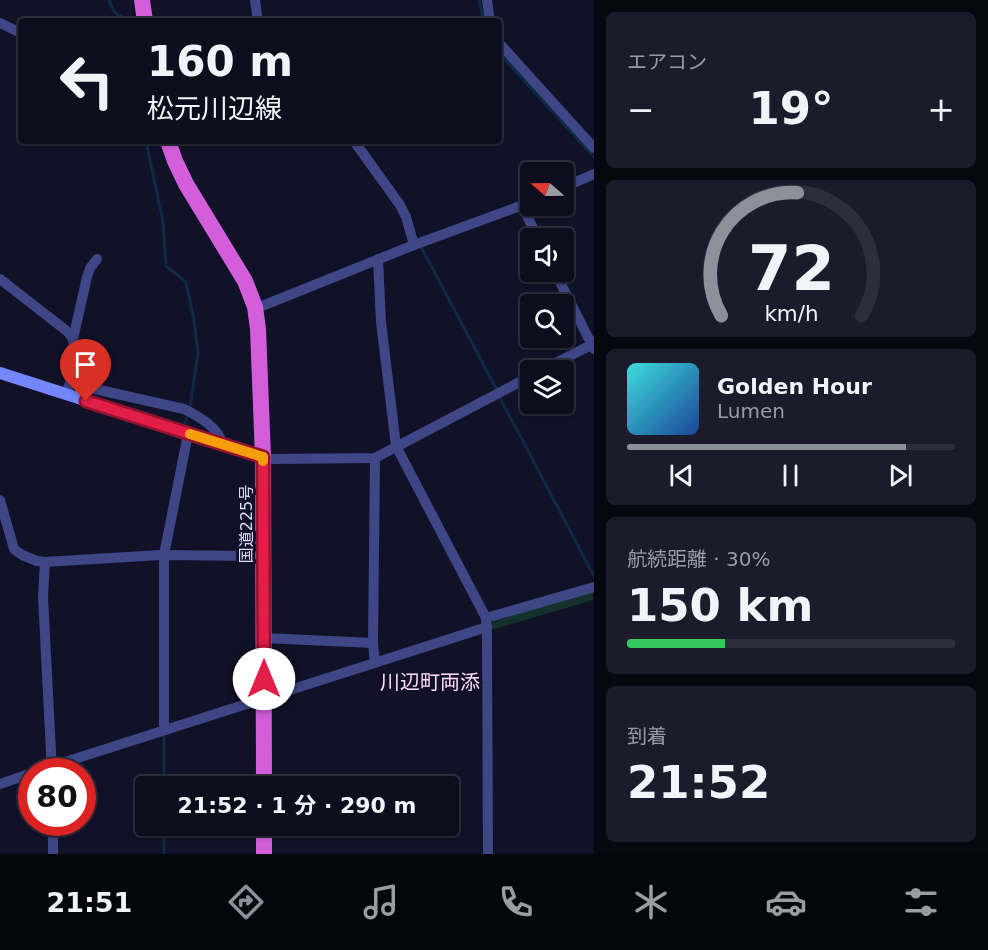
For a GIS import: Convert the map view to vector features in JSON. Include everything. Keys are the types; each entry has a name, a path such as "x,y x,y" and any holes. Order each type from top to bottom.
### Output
{"highway":[{"path":"142,0 145,18"},
{"name":"国道225号","path":"169,144 186,184 245,280 255,307 258,329 263,457 264,776"},
{"path":"264,836 264,854"}],"main road":[{"path":"0,372 263,457"}],"street":[{"path":"255,0 258,18"},
{"path":"487,0 490,18"},
{"path":"0,23 18,32"},
{"path":"502,46 594,148"},
{"path":"356,144 400,205 418,244"},
{"path":"574,183 594,174"},
{"path":"255,307 520,206"},
{"path":"97,259 87,277 73,339 75,378 86,387 195,414 214,429 221,437 222,444"},
{"path":"378,259 381,322 396,446 486,622 488,854"},
{"path":"0,279 68,332 73,339"},
{"path":"560,282 592,347 564,360"},
{"path":"66,394 70,382 75,378"},
{"path":"263,457 271,459 375,458 520,382"},
{"path":"166,730 164,725 162,555 188,434"},
{"path":"375,458 373,643 375,663"},
{"path":"0,500 14,549 37,561 162,555 264,556"},
{"path":"45,562 43,597 51,758"},
{"path":"82,758 375,663 486,622 594,587"},
{"path":"264,639 373,643"},
{"path":"0,784 18,778"},
{"path":"53,836 53,854"}],"green space":[{"path":"593,589 593,600 491,630 490,623"}],"waterway":[{"path":"109,0 117,14 124,18"},
{"path":"479,0 483,18"},
{"path":"502,56 594,157"},
{"path":"147,144 163,222 166,266 186,282 194,320 198,353 190,408"},
{"path":"420,245 497,390"},
{"path":"499,396 594,576"},
{"path":"185,423 188,414"},
{"path":"164,736 164,776"},
{"path":"164,836 164,854"}],"slow traffic":[{"path":"190,434 263,457 263,461"}],"district":[{"name":"川辺町両添","path":"430,682"}],"route":[{"path":"86,401 263,457 264,679"}]}
